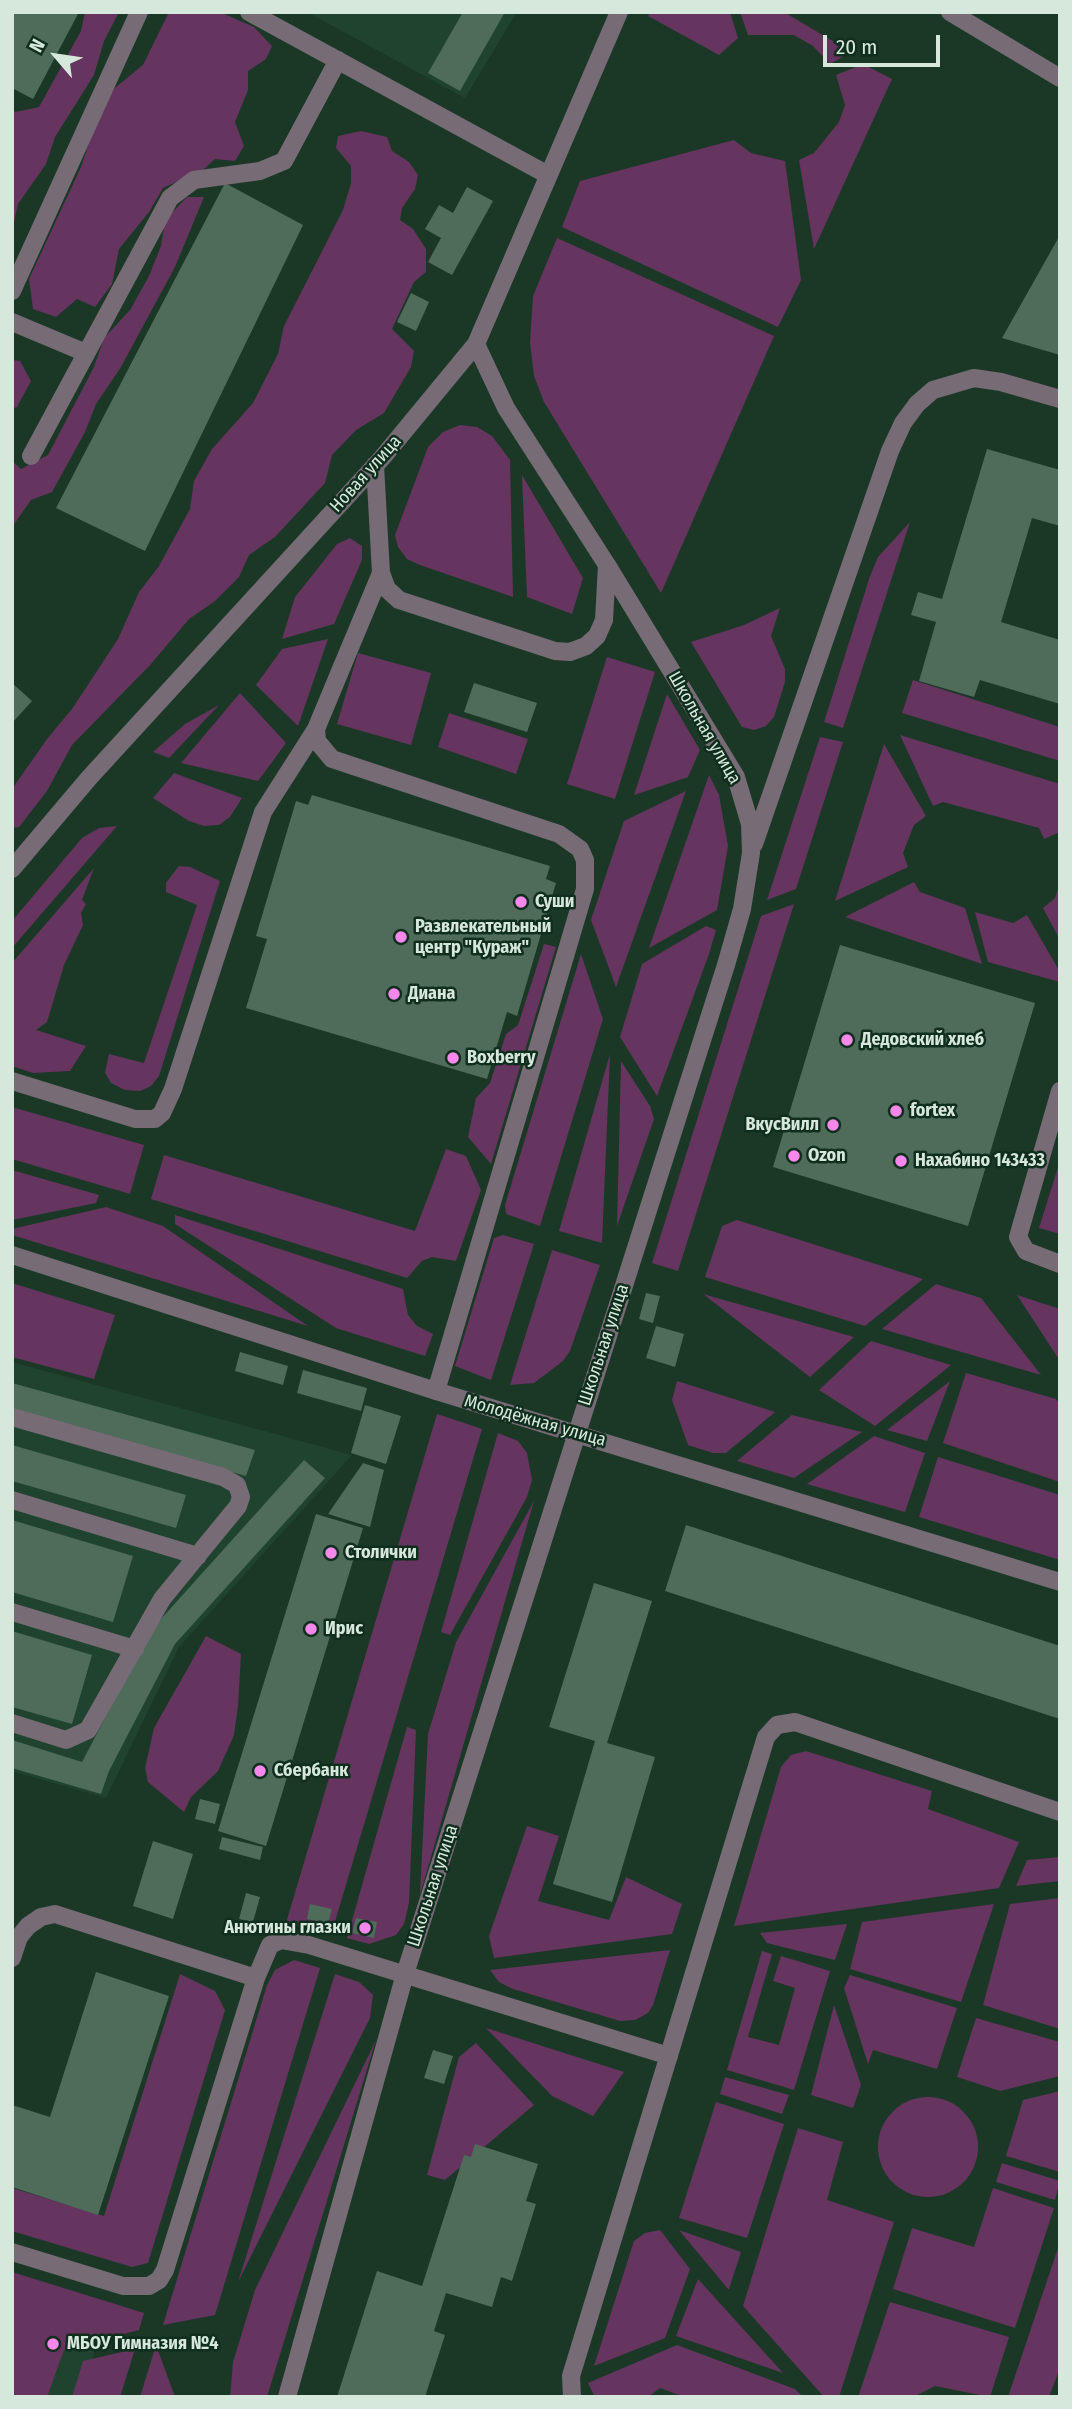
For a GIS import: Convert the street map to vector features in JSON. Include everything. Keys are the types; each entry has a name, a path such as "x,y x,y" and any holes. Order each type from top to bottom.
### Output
{"street":[{"path":"12,291 139,12"},
{"path":"249,12 548,175"},
{"name":"Новая улица","path":"12,869 89,778 375,466 476,344 619,12"},
{"path":"950,12 1060,78"},
{"path":"31,456 170,198 194,180 260,171 284,161 338,61"},
{"path":"12,322 86,353"},
{"name":"Школьная улица","path":"287,2397 405,1974 726,965 742,909 751,853 750,824 736,776 607,565 506,408 476,344"},
{"path":"751,853 890,451 903,423 916,404 933,390 974,378 1000,382 1060,400"},
{"path":"375,466 380,573 387,589 399,600 555,651 570,652 586,646 597,636 604,620 607,565"},
{"path":"12,1082 135,1119 155,1119 162,1112 173,1089 263,812 316,729 380,573"},
{"path":"316,729 317,741 332,759 559,834 580,849 585,860 584,890 436,1391"},
{"path":"1060,1091 1018,1237 1026,1251 1060,1264"},
{"name":"Молодёжная улица","path":"12,1255 436,1391 1060,1582"},
{"path":"12,1417 223,1477 237,1485 241,1497 238,1506 162,1599 88,1730 66,1740 12,1723"},
{"path":"12,1500 198,1556"},
{"path":"12,1612 135,1649"},
{"path":"572,2397 571,2376 766,1737 777,1725 795,1722 1060,1812"},
{"path":"12,1958 19,1937 28,1926 41,1917 55,1914 256,1978"},
{"path":"12,2252 122,2286 149,2286 159,2280 165,2270 256,1978 270,1945 281,1940 309,1945 669,2056"}],"shaded area":[{"path":"85,12 119,12 104,41 94,75 55,137 46,164 18,204 12,232 12,108 15,112 39,107 81,31"},
{"path":"169,12 220,12 254,27 272,46 266,59 248,71 248,90 235,122 244,146 235,161 215,159 204,169 163,188 149,212 119,249 112,284 95,307 77,299 56,317 33,309 29,279 81,167 105,96 143,65"},
{"path":"307,12 517,12 465,98"},
{"path":"650,12 730,12 738,38 719,55 648,16"},
{"path":"740,12 784,12 851,52 830,64 813,46 794,35 748,35"},
{"path":"863,64 892,79 814,249 799,160 814,153 839,122 845,105 836,75"},
{"path":"361,131 387,137 392,151 409,162 418,175 415,189 402,208 400,220 413,229 426,249 426,272 414,282 392,329 414,351 411,367 384,413 356,430 332,455 325,483 275,537 249,555 239,577 215,601 189,619 151,664 72,745 47,791 19,827 12,828 12,789 72,709 118,639 139,592 159,566 190,509 194,481 212,449 253,403 278,354 284,326 343,210 351,183 351,166 336,148 338,136"},
{"path":"734,140 751,153 785,161 801,280 778,327 562,227 580,181"},
{"path":"187,197 204,197 175,267 121,367 96,404 85,432 52,492 31,500 12,527 12,461 21,469 48,455 94,367 104,338 130,310 149,276 161,246 165,220"},
{"path":"557,238 774,336 661,593 544,402 534,376 530,343 533,296"},
{"path":"12,360 20,361 31,381 17,407 12,409"},
{"path":"460,425 477,427 492,436 510,460 513,597 420,565 407,559 398,547 395,535 428,447 443,432"},
{"path":"522,475 583,578 572,614 527,597"},
{"path":"910,522 843,728 824,722 878,557"},
{"path":"350,538 362,546 362,560 334,624 282,639 295,597 337,544"},
{"path":"780,608 771,636 785,669 785,682 774,717 766,726 754,730 742,727 691,642 744,625"},
{"path":"328,639 298,726 256,685 282,649"},
{"path":"358,653 431,673 411,745 337,724"},
{"path":"607,657 655,672 615,799 567,784"},
{"path":"913,680 1060,727 1060,761 902,713"},
{"path":"240,693 286,743 258,781 181,763"},
{"path":"667,694 700,750 688,777 634,795"},
{"path":"219,705 169,758 153,752 185,724"},
{"path":"449,713 528,739 516,774 438,747"},
{"path":"900,735 1060,784 1060,832 1044,839 1039,828 943,802 933,806"},
{"path":"820,737 843,742 796,889 767,900"},
{"path":"884,744 926,816 914,825 903,853 908,867 835,901"},
{"path":"174,773 242,798 230,817 219,825 204,826 189,821 153,798"},
{"path":"709,775 719,795 728,846 717,910 649,948"},
{"path":"686,791 616,987 591,920 624,821"},
{"path":"117,826 12,948 12,921 82,838 99,828"},
{"path":"179,866 190,867 220,881 159,1076 151,1086 140,1091 125,1090 111,1083 105,1073 109,1054 144,1063 197,905 166,892 166,883"},
{"path":"94,868 82,900 86,904 81,913 83,925 64,965 47,1022 36,1030 86,1046 70,1071 33,1073 12,1066 12,963"},
{"path":"914,882 920,892 965,908 982,964 845,917"},
{"path":"1060,882 1060,940 1043,908 1055,898"},
{"path":"794,904 678,1271 652,1263 761,916"},
{"path":"975,912 1013,923 1027,915 1060,972 1060,982 988,962"},
{"path":"706,926 716,930 657,1096 620,1037 642,964"},
{"path":"544,944 556,947 491,1164 468,1137 476,1098 490,1083 506,1034 518,1025"},
{"path":"581,954 603,1019 540,1226 506,1214 505,1205"},
{"path":"610,1054 602,1243 559,1231"},
{"path":"621,1061 650,1106 654,1119 617,1226"},
{"path":"12,1107 144,1145 130,1194 12,1159"},
{"path":"446,1149 466,1156 481,1190 456,1261 432,1257 422,1261 407,1278 151,1199 164,1155 415,1231"},
{"path":"1060,1161 1060,1234 1039,1228"},
{"path":"12,1170 99,1195 96,1203 12,1220"},
{"path":"106,1207 163,1226 308,1326 12,1235 12,1229"},
{"path":"175,1215 403,1289 408,1315 417,1326 433,1334 425,1356 336,1328 175,1224"},
{"path":"737,1220 923,1279 865,1326 705,1277 722,1226"},
{"path":"503,1235 534,1244 491,1380 455,1366 494,1238"},
{"path":"552,1250 600,1265 570,1351 563,1361 534,1383 510,1385"},
{"path":"12,1283 115,1315 94,1379 12,1357"},
{"path":"936,1284 981,1298 1041,1375 882,1329"},
{"path":"703,1294 854,1337 810,1377"},
{"path":"1017,1295 1060,1309 1060,1361"},
{"path":"871,1341 951,1365 875,1426 819,1390"},
{"path":"12,1362 352,1455 179,1647 106,1798 12,1771"},
{"path":"966,1373 1056,1399 1060,1404 1060,1482 943,1443"},
{"path":"677,1381 775,1412 726,1453 713,1453 688,1445 672,1400"},
{"path":"950,1381 927,1441 887,1430"},
{"path":"437,1414 482,1429 331,1935 286,1923"},
{"path":"792,1415 862,1432 794,1478 737,1461"},
{"path":"498,1433 518,1441 527,1453 532,1480 527,1497 450,1635 441,1632"},
{"path":"874,1436 925,1453 905,1512 807,1484"},
{"path":"938,1457 1060,1495 1060,1560 919,1517"},
{"path":"534,1501 420,1895 428,1734 456,1642"},
{"path":"206,1636 241,1654 238,1706 234,1735 218,1771 191,1797 184,1812 148,1782 145,1768 154,1728"},
{"path":"407,1727 416,1730 409,1903 404,1924 396,1935 369,1944 347,1938"},
{"path":"806,1751 932,1791 928,1809 1019,1842 999,1888 734,1926 781,1767 791,1755"},
{"path":"527,1826 559,1836 538,1901 609,1920 626,1877 682,1904 672,1934 494,1958 489,1936"},
{"path":"1060,1857 1060,1881 1016,1886 1027,1860"},
{"path":"1060,1898 1060,2029 983,2005 1010,1904"},
{"path":"994,1904 961,2002 850,1969 862,1922"},
{"path":"847,1924 835,1960 767,1943 760,1933"},
{"path":"670,1950 653,2005 648,2013 635,2020 620,2021 513,1989 499,1982 490,1970"},
{"path":"762,1951 772,1954 748,2037 779,2045 795,1988 773,1981 781,1956 830,1971 794,2090 727,2070"},
{"path":"294,1960 320,1968 215,2315 163,2325 267,1985 275,1970"},
{"path":"180,1974 215,1991 225,2010 148,2263 132,2267 12,2231 12,2188 104,2216"},
{"path":"335,1974 359,1982 373,1995 370,2018 238,2282"},
{"path":"850,1975 957,2008 937,2069 873,2050 868,2064 844,1988"},
{"path":"834,2005 861,2085 853,2108 811,2095"},
{"path":"976,2018 1060,2042 1060,2076 1000,2091 957,2077"},
{"path":"486,2028 624,2072 593,2116 552,2096"},
{"path":"376,2040 267,2397 230,2397 233,2362 255,2290"},
{"path":"476,2043 534,2105 445,2180 427,2175 459,2057"},
{"path":"725,2077 789,2095 782,2114 720,2094"},
{"path":"1060,2091 1060,2172 1006,2156 1023,2100"},
{"path":"928,2097 947,2101 963,2112 974,2128 978,2147 974,2166 963,2182 947,2193 928,2197 909,2193 893,2182 882,2166 878,2147 882,2128 893,2112 909,2101"},
{"path":"716,2102 784,2124 747,2238 679,2218"},
{"path":"798,2128 843,2142 827,2200 894,2222 839,2397 824,2397 743,2306"},
{"path":"1002,2163 1060,2181 1055,2200 996,2182"},
{"path":"993,2188 1054,2208 1015,2328 893,2289 912,2228 974,2247"},
{"path":"660,2230 690,2269 665,2338 594,2366 634,2241 645,2233"},
{"path":"679,2230 741,2252 729,2289 728,2289"},
{"path":"1060,2242 1060,2368 1049,2397 1008,2397"},
{"name":"МБОУ Гимназия №4","path":"12,2272 144,2313 139,2330 64,2350 47,2397 12,2397"},
{"path":"698,2279 783,2373 676,2336"},
{"name":"МБОУ Гимназия №4","path":"12,2297 96,2323 93,2364 83,2397 12,2397"},
{"path":"890,2302 1009,2337 990,2397 935,2386 913,2397 858,2397"},
{"path":"156,2345 175,2397 140,2397"},
{"path":"677,2345 795,2389 803,2397 684,2397 660,2388 648,2397 595,2397 588,2383"},
{"path":"135,2349 120,2397 72,2397 83,2361"}],"building":[{"path":"12,12 79,12 33,99 12,88"},
{"path":"463,12 505,12 460,91 428,73"},
{"path":"225,183 303,225 145,551 56,508"},
{"path":"467,187 493,201 452,275 428,262 441,238 425,229 439,205 453,213"},
{"path":"1060,235 1060,355 1002,338"},
{"path":"411,293 429,302 416,331 397,322"},
{"path":"987,449 1060,470 1060,526 1032,518 1001,622 1060,640 1060,704 980,680 974,697 919,681 936,622 911,615 918,592 942,599"},
{"path":"12,683 32,701 12,723"},
{"path":"474,683 537,703 527,732 464,712"},
{"name":"Развлекательный центр \"Кураж\"","path":"312,795 550,866 546,879 556,883 517,1016 507,1012 487,1079 246,1008 267,939 256,936 296,801 308,805"},
{"name":"fortex","path":"840,945 1035,1003 968,1226 773,1167"},
{"path":"646,1293 660,1296 653,1323 639,1319"},
{"path":"656,1326 684,1334 675,1367 646,1358"},
{"path":"240,1352 288,1366 283,1385 235,1371"},
{"path":"303,1370 367,1388 361,1411 297,1393"},
{"path":"12,1383 255,1450 246,1476 12,1411"},
{"path":"365,1405 401,1416 386,1464 351,1453"},
{"path":"12,1445 186,1495 176,1528 12,1481"},
{"path":"304,1460 325,1478 175,1644 109,1771 101,1794 12,1768 12,1740 82,1762 152,1629"},
{"path":"363,1463 384,1470 370,1527 328,1514"},
{"path":"316,1514 363,1528 266,1846 218,1831"},
{"path":"12,1520 133,1556 113,1622 12,1592"},
{"path":"686,1525 1060,1646 1060,1719 665,1591"},
{"path":"594,1583 652,1601 607,1743 655,1757 612,1902 553,1884 595,1741 549,1727"},
{"path":"12,1631 92,1655 72,1724 12,1707"},
{"path":"200,1799 220,1804 215,1824 195,1819"},
{"path":"222,1837 263,1847 260,1860 219,1849"},
{"path":"153,1841 193,1854 173,1919 133,1906"},
{"path":"246,1893 260,1897 253,1922 239,1919"},
{"path":"310,1904 332,1909 328,1924 307,1919"},
{"name":"Анютины глазки","path":"356,1918 377,1922 374,1938 352,1933"},
{"path":"96,1972 169,1996 98,2215 12,2187 12,2105 50,2117"},
{"path":"433,2050 453,2056 444,2084 424,2078"},
{"path":"475,2144 538,2164 526,2201 536,2204 512,2281 501,2277 492,2307 446,2293 434,2331 445,2335 425,2397 337,2397 377,2271 422,2286 464,2155 471,2157"}],"place":[{"name":"Суши","path":"521,902"},
{"name":"Развлекательный центр \"Кураж\"","path":"401,937"},
{"name":"Диана","path":"394,994"},
{"name":"Дедовский хлеб","path":"847,1040"},
{"name":"Boxberry","path":"453,1058"},
{"name":"fortex","path":"896,1111"},
{"name":"ВкусВилл","path":"833,1125"},
{"name":"Ozon","path":"794,1156"},
{"name":"Нахабино 143433","path":"901,1161"},
{"name":"Столички","path":"331,1553"},
{"name":"Ирис","path":"311,1629"},
{"name":"Сбербанк","path":"260,1771"},
{"name":"Анютины глазки","path":"365,1928"},
{"name":"МБОУ Гимназия №4","path":"53,2344"}]}
